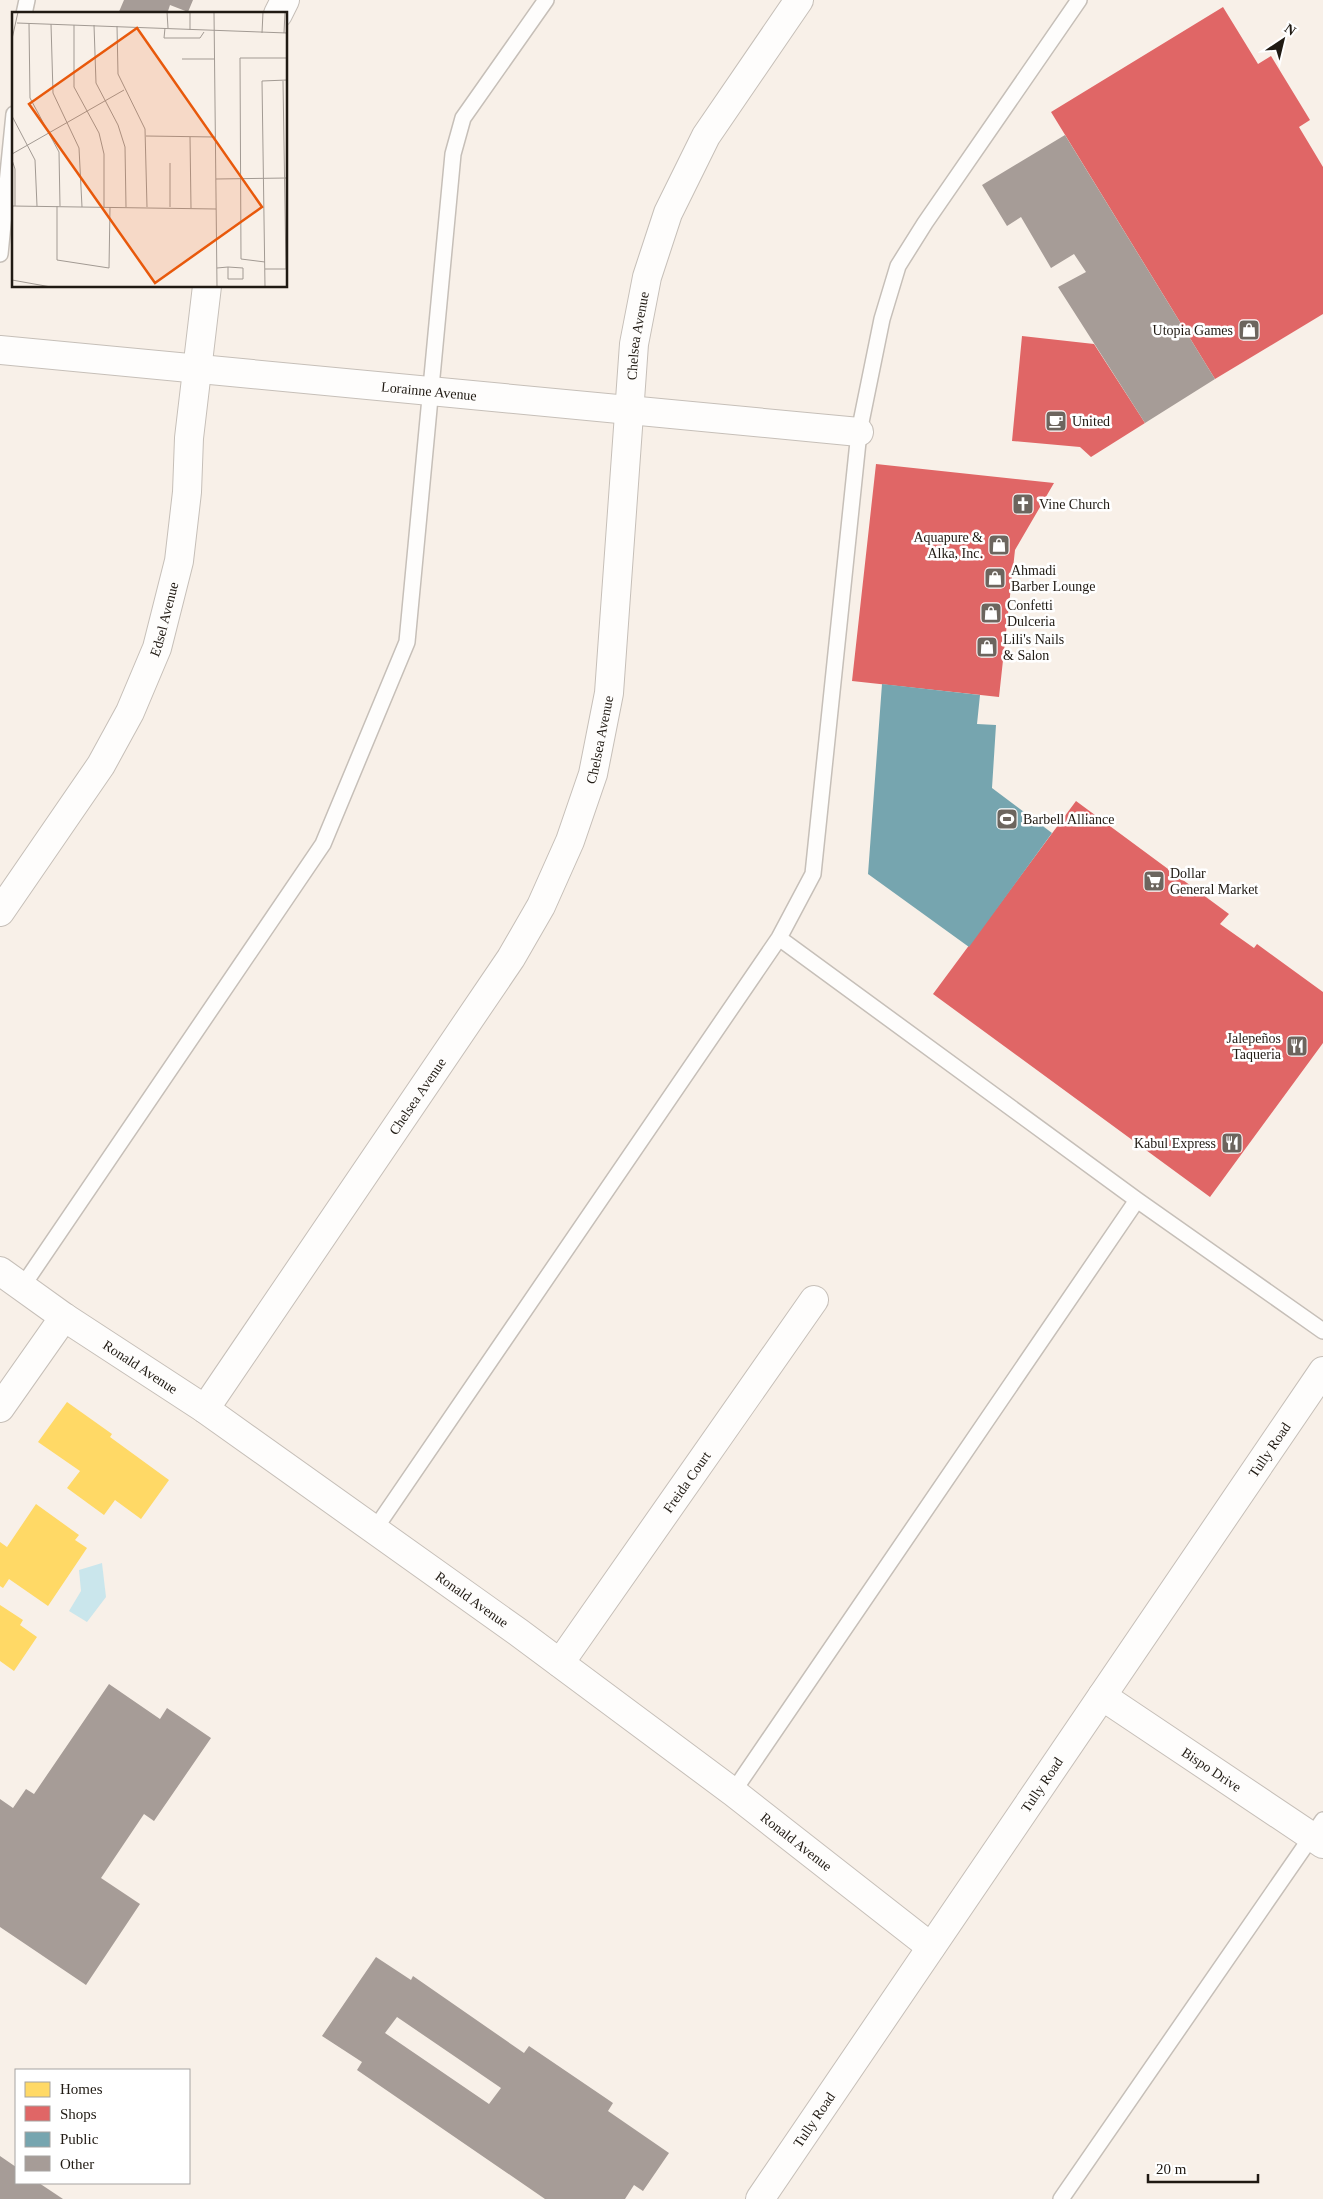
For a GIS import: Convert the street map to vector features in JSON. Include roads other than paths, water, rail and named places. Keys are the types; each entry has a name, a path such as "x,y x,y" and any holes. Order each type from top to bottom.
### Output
{"street":[{"path":"279,12 285,0"},
{"name":"Chelsea Avenue","path":"205,1408 512,958 541,906 570,841 592,774 609,693 634,344 647,277 668,213 706,136 799,0"},
{"name":"Edsel Avenue","path":"0,912 101,765 130,712 157,648 179,561 187,492 189,438 207,288"},
{"name":"Lorainne Avenue","path":"0,350 859,432"},
{"name":"Ronald Avenue","path":"0,1271 64,1317 205,1408 560,1663 733,1792 931,1947"},
{"name":"Freida Court","path":"560,1663 814,1300"},
{"path":"0,1408 64,1317"},
{"name":"Tully Road","path":"760,2199 1323,1371"},
{"name":"Bispo Drive","path":"1102,1696 1319,1834"}],"lane":[{"path":"22,1287 323,844 407,642 453,154 464,118 546,0"},
{"path":"375,1529 779,938 813,874 859,432 882,319 898,266 924,223 1079,0"},
{"path":"0,254 12,134"},
{"path":"779,938 1137,1200 1323,1331"},
{"path":"733,1792 1137,1200"},
{"path":"1061,2199 1319,1834"}],"water":[{"path":"102,1563 106,1597 87,1622 69,1611 81,1591 79,1570"}],"place":[{"name":"Utopia Games","path":"1249,330"},
{"name":"United","path":"1056,421"},
{"name":"Vine Church","path":"1023,504"},
{"name":"Aquapure & Alka, Inc.","path":"999,545"},
{"name":"Ahmadi Barber Lounge","path":"995,578"},
{"name":"Confetti Dulceria","path":"991,613"},
{"name":"Lili's Nails & Salon","path":"987,647"},
{"name":"Barbell Alliance","path":"1007,819"},
{"name":"Dollar General Market","path":"1154,881"},
{"name":"Jalepeños Taqueria","path":"1297,1046"},
{"name":"Kabul Express","path":"1232,1143"}]}
